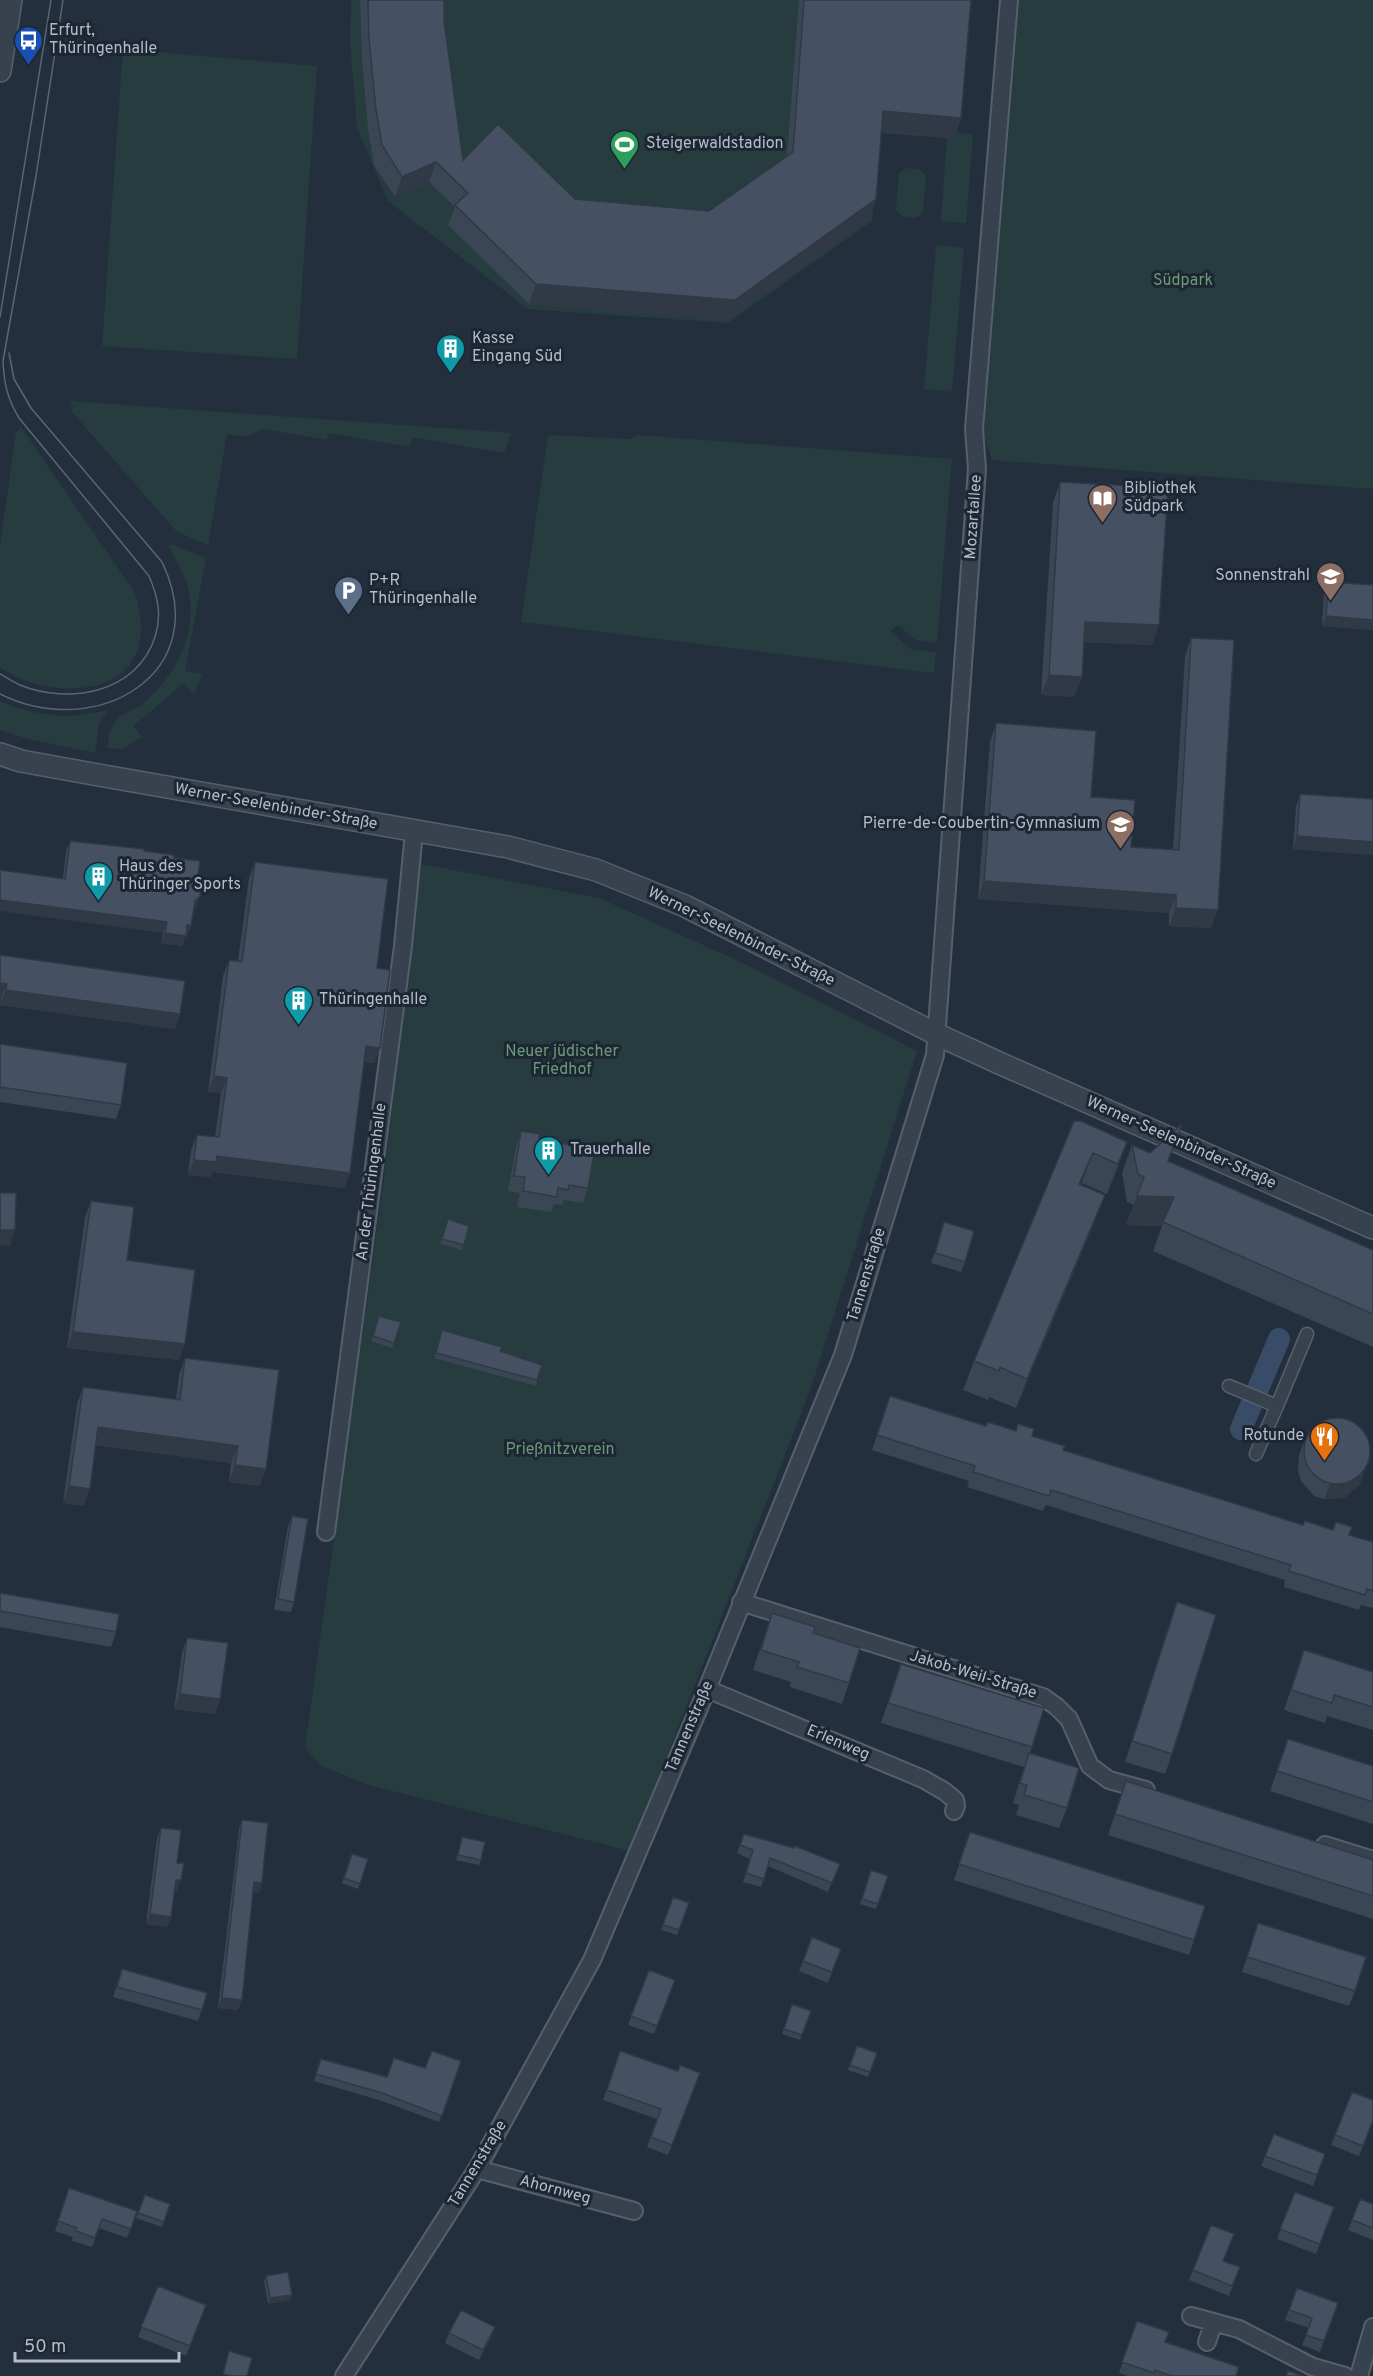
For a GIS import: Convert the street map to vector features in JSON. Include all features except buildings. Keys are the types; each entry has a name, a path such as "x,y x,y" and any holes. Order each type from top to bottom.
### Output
{"street":[{"path":"0,71 11,0"},
{"name":"Mozartallee","path":"936,1034 977,469 975,417 1009,0"},
{"name":"Werner-Seelenbinder-Straße","path":"0,754 21,761 508,847 596,870 685,906 936,1034 1373,1228"},
{"name":"An der Thüringenhalle","path":"326,1532 403,946 414,832"},
{"name":"Tannenstraße","path":"344,2376 477,2169 592,1960 707,1689 843,1354 935,1055 936,1034"},
{"path":"1256,1454 1307,1334"},
{"path":"1229,1386 1277,1406"},
{"name":"Jakob-Weil-Straße","path":"741,1602 1043,1697 1058,1707 1069,1719 1090,1766 1109,1780 1159,1794"},
{"name":"Erlenweg","path":"707,1689 923,1779 951,1797 956,1806 954,1811"},
{"path":"1305,1839 1373,1860"},
{"name":"Ahornweg","path":"477,2169 634,2211"},
{"path":"1191,2316 1239,2329 1313,2367 1345,2376"},
{"path":"1207,2342 1214,2322"},
{"path":"1359,2376 1373,2327"}],"green space":[{"name":"Steigerwaldstadion","path":"351,0 966,0 955,132 973,135 966,223 941,221 947,138 879,133 872,221 728,323 528,309 388,201 357,128 350,42"},
{"name":"Südpark","path":"1014,0 1373,0 1373,489 992,460 981,426"},
{"path":"123,49 317,66 297,359 102,346"},
{"path":"906,168 920,169 926,176 923,212 916,218 902,216 896,210 899,173"},
{"path":"936,245 964,248 952,392 924,389"},
{"path":"69,401 512,433 504,453 412,437 410,447 328,433 327,440 264,429 244,437 227,434 208,545 176,531 72,412 73,406"},
{"path":"21,427 135,593 141,628 140,640 133,660 119,675 102,684 81,688 59,688 17,677 0,667 0,546 16,432"},
{"path":"548,435 631,439 638,435 952,459 937,643 916,640 898,625 890,631 912,650 936,652 934,673 521,622"},
{"path":"172,544 206,558 185,671 202,674 194,695 184,683 133,726 142,737 122,749 107,748 115,721 123,714 142,705 157,690 168,677 184,646 189,630 190,596 183,575 168,546"},
{"path":"0,701 26,710 54,715 82,715 109,709 99,723 95,753 28,739 0,730"},
{"name":"Prießnitzverein","path":"421,864 599,898 745,964 917,1051 811,1388 630,1851 369,1785 322,1766 305,1748 383,1185"}],"waterway":[{"path":"1241,1429 1279,1339"}],"tram line":[{"path":"0,317 51,0"},
{"path":"0,674 20,685 39,691 59,694 99,690 133,671 146,656 155,637 159,614 155,591 149,576 19,418 9,397 4,376 3,361 36,176 63,0"},
{"path":"0,694 36,707 73,709 107,703 137,688 160,666 173,637 174,602 162,562 31,408 14,379 9,353"}],"place":[{"name":"Erfurt, Thüringenhalle","path":"28,66"},
{"name":"Steigerwaldstadion","path":"625,170"},
{"name":"Kasse Eingang Süd","path":"451,374"},
{"name":"Bibliothek Südpark","path":"1103,524"},
{"name":"Sonnenstrahl","path":"1331,602"},
{"name":"P+R Thüringenhalle","path":"348,616"},
{"name":"Pierre-de-Coubertin-Gymnasium","path":"1121,850"},
{"name":"Haus des Thüringer Sports","path":"98,902"},
{"name":"Thüringenhalle","path":"298,1026"},
{"name":"Trauerhalle","path":"549,1176"},
{"name":"Rotunde","path":"1325,1462"}],"park label":[{"name":"Neuer jüdischer Friedhof","path":"562,1061"}]}
